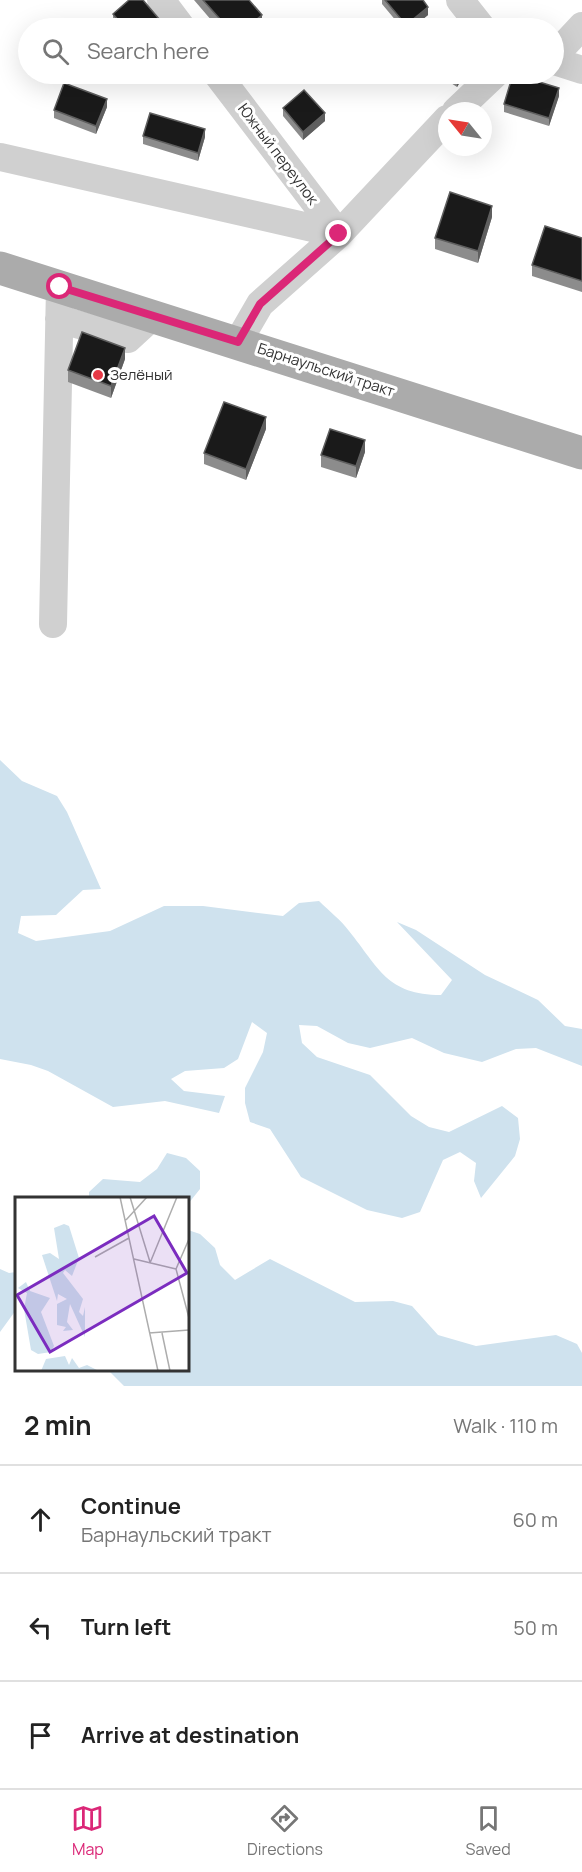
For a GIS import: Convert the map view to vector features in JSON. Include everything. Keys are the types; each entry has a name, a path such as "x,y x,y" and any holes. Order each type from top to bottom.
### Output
{"main road":[{"name":"Барнаульский тракт","path":"0,268 59,303 153,316 582,453"}],"street":[{"path":"161,0 174,18"},
{"path":"460,0 474,18"},
{"path":"564,45 582,26"},
{"path":"564,65 582,70"},
{"name":"Южный переулок","path":"225,84 339,234"},
{"path":"465,102 484,84"},
{"path":"238,342 260,304 339,234 438,129"},
{"path":"0,157 339,234"},
{"path":"53,624 59,303"}],"water":[{"path":"0,760 22,781 57,796 67,812 101,889 83,890 56,915 21,916 18,933 36,941 110,931 164,906 203,906 283,916 299,903 319,901 339,919 377,968 396,985 423,994 441,995 452,980 397,922 416,930 485,975 538,1000 565,1026 582,1029 582,1066 536,1048 516,1049 482,1062 444,1053 412,1038 370,1048 348,1043 317,1026 299,1025 302,1043 317,1057 370,1075 411,1116 429,1127 449,1132 502,1106 518,1118 520,1139 515,1156 481,1198 474,1181 476,1163 460,1152 443,1160 420,1212 402,1218 367,1210 301,1177 270,1129 250,1122 245,1103 245,1088 263,1052 267,1033 252,1022 238,1059 224,1068 185,1071 171,1079 184,1091 225,1096 219,1113 165,1101 113,1107 48,1071 0,1059"},
{"path":"167,1153 186,1158 200,1171 200,1189 189,1203 189,1197 89,1197 89,1192 103,1179 140,1182 157,1169"},
{"path":"189,1230 200,1234 215,1248 220,1265 235,1280 270,1259 355,1302 393,1301 412,1306 438,1335 476,1346 556,1335 577,1344 582,1353 582,1386 124,1386 109,1371 189,1371"},
{"path":"0,1269 9,1273 15,1272 15,1311 0,1332"}],"building":[{"path":"129,0 143,0 158,18 116,18 113,14"},
{"path":"203,0 249,0 262,15 258,18 219,18"},
{"path":"385,0 423,0 428,7 415,18 400,18"},
{"path":"64,84 107,99 96,126 54,110"},
{"path":"510,84 546,84 559,88 549,118 504,104"},
{"path":"304,90 325,113 303,132 283,108"},
{"path":"150,113 205,129 198,153 143,136"},
{"path":"450,192 492,206 478,251 435,238"},
{"path":"545,226 582,238 582,281 532,265"},
{"path":"82,332 125,348 111,386 68,370"},
{"path":"224,402 266,417 246,469 204,453"},
{"path":"330,429 365,440 356,466 321,455"}],"place":[{"name":"Зелёный","path":"98,375"}],"route":[{"path":"60,287 238,342 260,304 339,234"}]}
